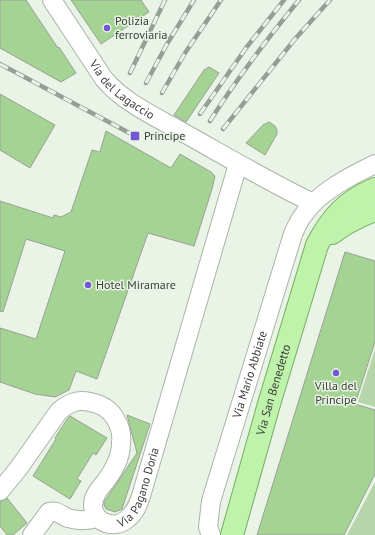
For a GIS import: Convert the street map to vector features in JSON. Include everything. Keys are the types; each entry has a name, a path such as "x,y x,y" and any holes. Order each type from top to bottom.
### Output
{"main road":[{"name":"Via San Benedetto","path":"232,535 269,404 317,246 324,231 336,214 353,201 375,189"},
{"path":"317,246 341,226 361,215 375,210"}],"street":[{"name":"Via del Lagaccio","path":"52,0 112,89 148,113 243,166 306,206"},
{"path":"306,206 337,184 375,164"},
{"name":"Via Pagano Doria","path":"0,490 18,469 59,411 67,404 75,401 93,402 111,412 118,422 122,433 120,455 111,474 98,490 95,497 94,511 97,518 107,523 114,524 121,524 132,515 138,506 243,166"},
{"name":"Via Mario Abbiate","path":"211,535 208,527 213,495 293,234 306,206"},
{"path":"32,535 49,512 57,511 66,517 83,521 97,518"}],"green space":[{"path":"375,349 375,407 358,402"},
{"path":"375,482 375,535 347,535"}],"building":[{"path":"0,0 26,0 76,73 61,82 0,48"},
{"name":"Polizia ferroviaria","path":"71,0 141,0 149,12 101,44"},
{"path":"209,67 219,73 186,122 174,115 204,70"},
{"path":"0,94 55,125 30,168 0,150"},
{"path":"269,122 275,126 277,134 265,155 246,143 263,125"},
{"path":"106,131 171,168 180,154 211,172 215,176 194,246 148,233 97,379 76,371 69,390 55,397 35,394 0,382 0,328 36,339 65,251 26,239 3,312 0,311 0,201 53,218 54,215 61,217 71,212 92,150 100,152"},
{"name":"Villa del Principe","path":"345,252 375,261 375,342 355,404 375,410 375,474 344,535 257,535"},
{"path":"127,415 150,424 122,509 115,512 106,509 104,502 137,453"},
{"path":"70,416 107,438 96,455 93,453 77,479 81,481 70,499 33,476 56,439 55,438"},
{"path":"7,498 27,523 13,535 7,535 0,526 0,501"}],"railway":[{"path":"130,73 165,0"},
{"path":"146,83 167,44 194,0"},
{"path":"162,93 185,53 221,0"},
{"path":"200,114 246,48 284,0"},
{"path":"210,121 231,89 275,29 299,0"},
{"path":"223,129 295,39 330,0"},
{"path":"0,64 135,136"}],"place":[{"name":"Polizia ferroviaria","path":"107,28"},
{"name":"Principe","path":"135,136"},
{"name":"Hotel Miramare","path":"88,285"},
{"name":"Villa del Principe","path":"336,373"}]}
